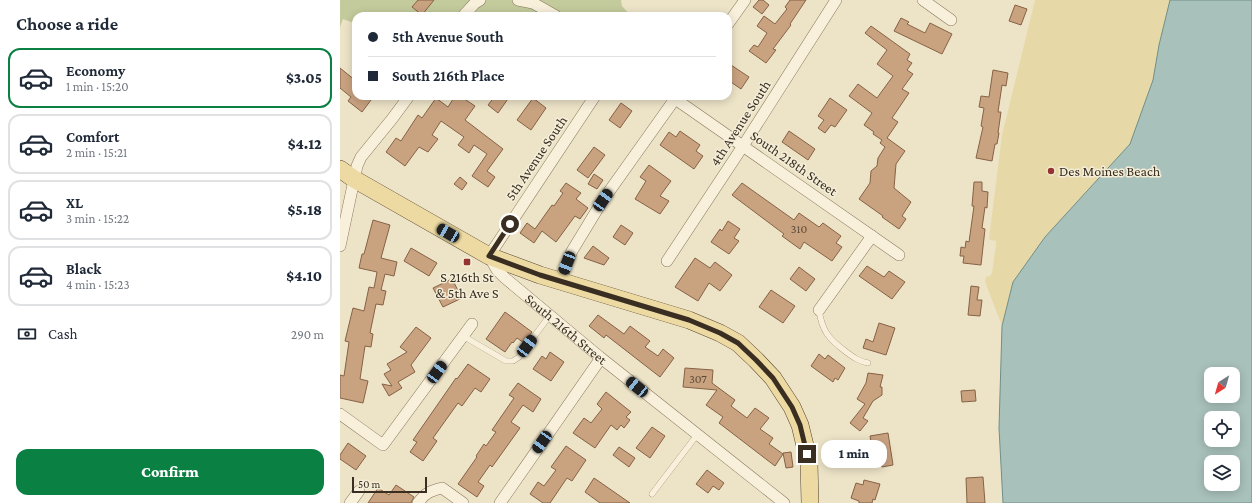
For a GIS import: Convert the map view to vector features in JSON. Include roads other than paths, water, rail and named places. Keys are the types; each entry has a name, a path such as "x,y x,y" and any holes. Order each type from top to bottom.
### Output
{"main road":[{"name":"South 216th Street","path":"340,169 354,179 489,256"},
{"path":"489,256 540,275 689,320 720,333 738,343 773,378 792,407 800,425 809,462 810,503"}],"street":[{"path":"466,12 475,2 480,0"},
{"path":"518,0 533,4 548,12"},
{"path":"732,18 745,0"},
{"name":"4th Avenue South","path":"667,261 743,146 836,0"},
{"path":"925,0 951,20"},
{"path":"340,246 357,166 361,157 406,100"},
{"name":"5th Avenue South","path":"489,256 592,100"},
{"path":"560,281 572,251 599,207 672,100"},
{"name":"South 218th Street","path":"678,100 899,256"},
{"path":"819,310 872,236"},
{"name":"South 216th Street","path":"489,256 497,270 505,278 601,358 784,503"},
{"path":"340,414 383,445 472,324"},
{"path":"500,503 601,358"},
{"path":"418,503 431,491 442,488 463,503"},
{"path":"350,503 359,491"}],"lane":[{"path":"819,310 823,326 830,339 854,359 860,362 868,363"},
{"path":"463,336 506,361 513,361 519,357 550,315"},
{"path":"652,494 697,435"}],"water":[{"path":"1170,0 1252,0 1252,503 1003,503 999,428 1002,326 1013,282 1045,237 1130,144 1153,80 1159,45"}],"place":[{"name":"Des Moines Beach","path":"1051,171"},
{"name":"S 216th St & 5th Ave S","path":"467,262"}]}
